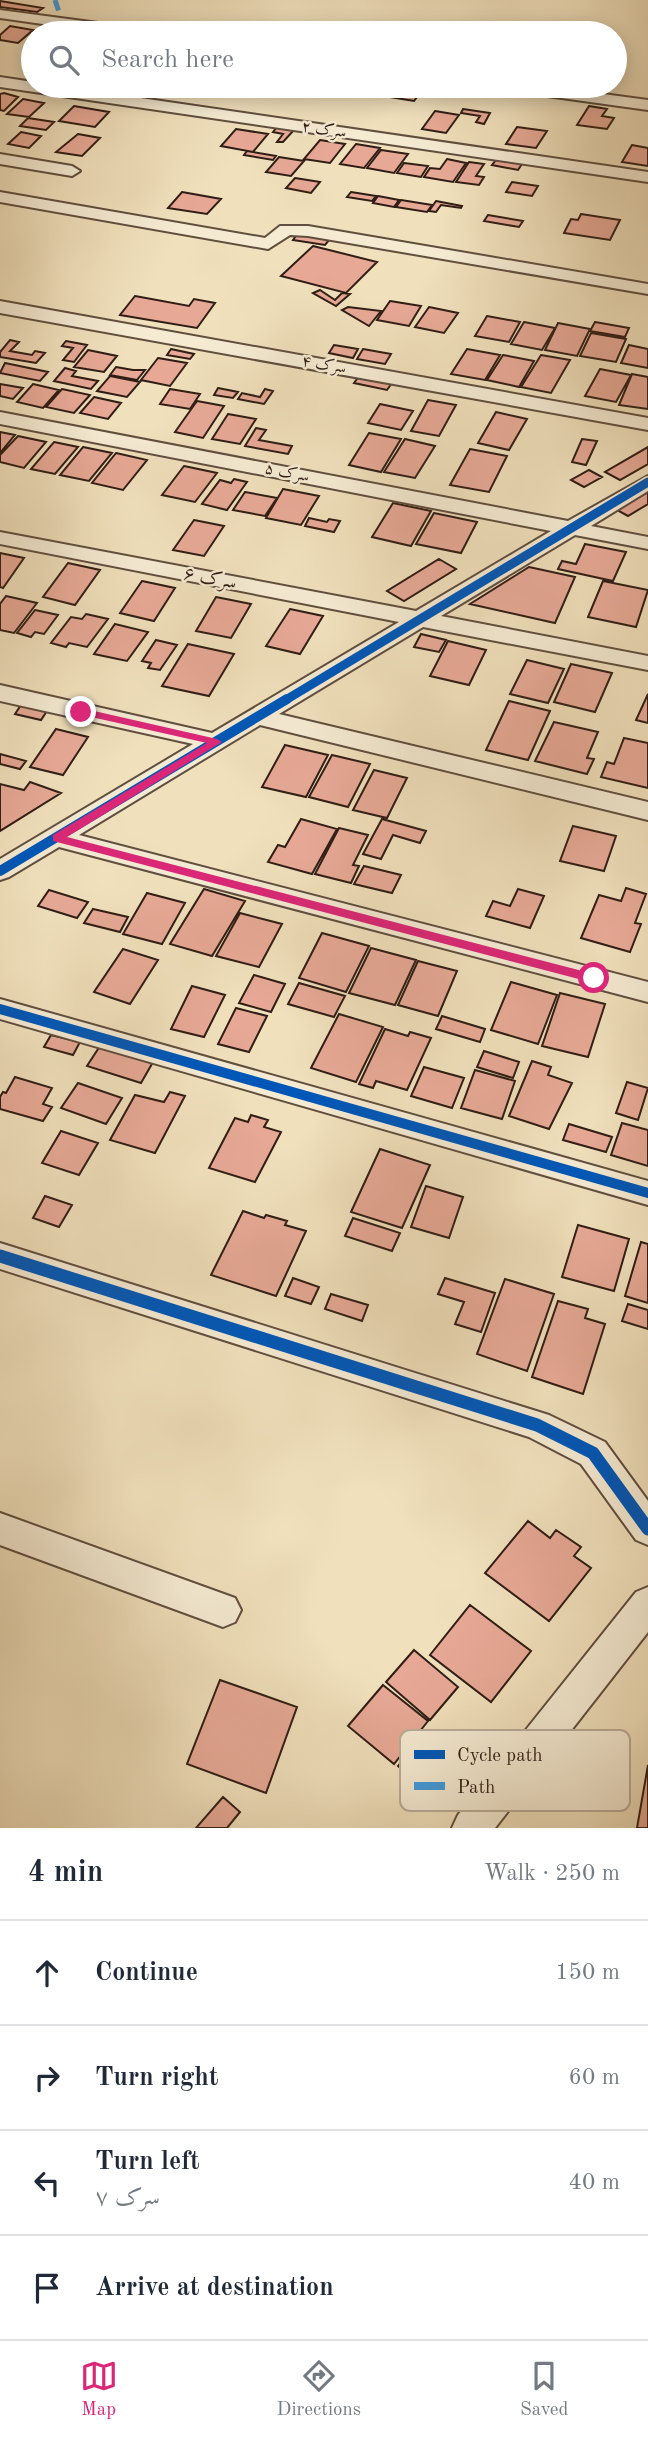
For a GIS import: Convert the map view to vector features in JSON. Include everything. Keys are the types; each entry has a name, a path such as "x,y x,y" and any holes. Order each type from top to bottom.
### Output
{"street":[{"path":"0,14 50,21"},
{"name":"سرک ۲","path":"0,82 21,85"},
{"name":"سرک ۲","path":"109,98 648,177"},
{"path":"598,98 648,105"},
{"path":"0,159 72,171"},
{"path":"0,197 268,244 286,230 308,231 648,289"},
{"name":"سرک ۴","path":"0,307 648,424"},
{"name":"سرک ۵","path":"0,418 573,529"},
{"path":"3,867 57,838 648,482"},
{"path":"573,529 648,543"},
{"name":"سرک ۶","path":"0,538 648,663"},
{"path":"0,694 217,742"},
{"path":"258,717 648,811"},
{"path":"57,838 648,992"},
{"path":"0,1009 648,1193"},
{"path":"0,1256 537,1424 593,1453 648,1529"},
{"path":"0,1529 223,1611"},
{"path":"548,1730 648,1604"},
{"path":"471,1828 484,1811"}],"building":[{"path":"0,1 43,8 37,12 0,7"},
{"path":"10,26 21,28 21,40 18,43 0,40 0,35"},
{"path":"0,94 18,97 4,111 0,110"},
{"path":"23,99 44,103 29,117 7,114"},
{"path":"74,106 109,112 95,127 59,121"},
{"path":"589,106 607,109 602,116 614,118 607,129 577,125"},
{"path":"463,109 490,113 484,124 476,122 480,116 461,113"},
{"path":"435,111 459,115 446,133 422,129"},
{"path":"28,118 54,122 46,130 20,126"},
{"path":"277,127 294,130 283,142 277,142 283,134 273,132"},
{"path":"517,127 547,131 536,148 506,144"},
{"path":"236,129 268,134 253,152 221,146"},
{"path":"21,132 41,136 29,148 8,144"},
{"path":"78,134 100,138 82,156 56,152"},
{"path":"320,140 345,144 330,163 304,159"},
{"path":"356,144 380,148 364,168 340,164"},
{"path":"632,145 648,148 648,166 622,162"},
{"path":"381,150 408,154 394,173 367,168"},
{"path":"247,151 276,156 273,160 244,155"},
{"path":"279,157 304,161 291,176 266,172"},
{"path":"447,159 466,163 453,182 424,177 430,168 440,169"},
{"path":"496,160 522,164 518,170 492,165"},
{"path":"469,162 484,164 476,176 484,177 479,185 456,182"},
{"path":"404,163 428,166 421,177 397,173"},
{"path":"295,178 320,182 311,193 286,188"},
{"path":"512,182 538,186 532,196 506,192"},
{"path":"182,192 221,199 207,214 168,208"},
{"path":"351,192 376,196 372,201 347,197"},
{"path":"378,196 399,200 394,207 373,203"},
{"path":"401,200 432,205 427,212 396,207"},
{"path":"436,201 462,206 441,205 436,212 429,211"},
{"path":"581,214 620,220 610,240 564,233 571,219 578,220"},
{"path":"488,215 523,221 519,227 484,221"},
{"path":"298,233 330,239 325,245 293,240"},
{"path":"313,246 377,262 346,293 281,276"},
{"path":"320,290 335,300 342,293 350,294 336,306 313,293"},
{"path":"135,296 189,306 194,299 215,303 197,328 120,315"},
{"path":"390,301 421,306 409,326 377,320"},
{"path":"348,307 381,311 369,326 342,310"},
{"path":"429,307 458,313 444,333 415,327"},
{"path":"487,316 520,322 509,342 475,336"},
{"path":"524,322 555,328 542,350 511,344"},
{"path":"595,322 629,328 625,337 590,331"},
{"path":"558,323 590,329 577,356 545,350"},
{"path":"591,333 626,339 616,362 580,356"},
{"path":"10,340 19,342 10,351 32,355 35,351 45,353 36,363 0,357 0,352"},
{"path":"66,341 87,345 74,362 63,360 73,348 62,346"},
{"path":"334,345 358,349 353,358 329,353"},
{"path":"629,345 648,349 648,368 621,363"},
{"path":"171,349 194,354 190,359 167,355"},
{"path":"363,349 391,354 385,364 357,359"},
{"path":"467,349 500,355 485,380 451,374"},
{"path":"88,350 117,356 104,372 74,367"},
{"path":"503,355 534,361 519,387 487,380"},
{"path":"541,355 570,360 551,393 521,387"},
{"path":"158,358 187,363 170,386 141,380"},
{"path":"5,363 48,372 40,381 0,373"},
{"path":"116,367 145,370 137,380 110,375"},
{"path":"65,368 76,371 72,376 98,381 91,389 54,381"},
{"path":"600,369 631,375 616,402 585,396"},
{"path":"632,374 648,377 648,409 619,405"},
{"path":"110,376 140,382 127,397 97,391"},
{"path":"359,376 392,383 387,390 354,383"},
{"path":"0,384 23,388 13,399 0,396"},
{"path":"33,384 59,390 43,408 17,402"},
{"path":"218,388 238,392 233,398 214,395"},
{"path":"62,389 90,395 74,413 46,407"},
{"path":"170,389 200,394 190,409 160,404"},
{"path":"265,389 273,391 264,404 238,399 242,393 260,397"},
{"path":"94,397 121,403 108,419 80,413"},
{"path":"428,400 456,405 439,436 411,431"},
{"path":"197,401 224,406 203,438 175,432"},
{"path":"380,404 413,411 401,430 368,423"},
{"path":"496,412 527,419 509,450 478,443"},
{"path":"228,414 256,419 240,444 212,439"},
{"path":"256,428 266,430 259,440 292,446 288,454 245,446"},
{"path":"0,432 15,435 0,453"},
{"path":"369,433 401,439 381,472 349,465"},
{"path":"18,436 46,442 24,468 0,462 0,455"},
{"path":"405,439 435,446 415,478 384,472"},
{"path":"582,439 597,441 586,465 572,462"},
{"path":"54,442 78,447 55,474 31,469"},
{"path":"83,447 112,453 89,481 60,475"},
{"path":"648,447 648,464 620,480 605,472"},
{"path":"470,449 507,456 489,492 450,485"},
{"path":"116,453 147,460 123,490 92,483"},
{"path":"184,466 217,473 195,502 162,495"},
{"path":"589,470 602,477 584,487 571,480"},
{"path":"234,479 247,482 227,510 202,504 220,480 231,483"},
{"path":"283,489 319,496 301,525 266,518"},
{"path":"245,492 277,498 265,516 233,510"},
{"path":"648,492 648,504 628,516 617,510"},
{"path":"393,503 431,511 411,546 372,537"},
{"path":"434,513 477,522 461,553 416,544"},
{"path":"309,518 327,522 329,519 340,521 334,532 305,526"},
{"path":"194,520 224,526 204,556 173,550"},
{"path":"585,544 626,552 613,581 558,569 562,561 576,564"},
{"path":"0,553 24,558 3,588 0,587"},
{"path":"439,559 456,569 404,601 387,591"},
{"path":"68,563 100,570 75,605 43,597"},
{"path":"529,567 575,577 555,623 470,604"},
{"path":"142,581 175,588 154,621 120,613"},
{"path":"603,581 648,590 636,627 588,617"},
{"path":"6,596 37,603 14,633 0,630 0,604"},
{"path":"216,597 251,604 231,638 196,631"},
{"path":"290,609 323,616 300,654 266,646"},
{"path":"35,610 58,615 44,634 35,632 31,637 17,633"},
{"path":"86,614 108,619 87,647 69,643 66,647 51,643 71,617 82,619"},
{"path":"115,624 148,632 127,661 94,654"},
{"path":"421,634 446,640 439,652 414,647"},
{"path":"156,640 177,645 160,670 148,668 151,663 142,661"},
{"path":"448,641 486,650 469,685 430,676"},
{"path":"188,644 234,654 209,696 162,686"},
{"path":"527,660 564,669 548,703 510,694"},
{"path":"571,664 612,673 595,712 554,702"},
{"path":"648,694 648,723 636,720"},
{"path":"509,701 550,711 528,760 486,750"},
{"path":"21,705 47,711 41,720 15,714"},
{"path":"554,722 598,732 587,758 594,759 587,774 535,761"},
{"path":"56,729 88,737 63,775 30,767"},
{"path":"624,738 648,743 648,788 601,777 607,762 614,764"},
{"path":"285,745 328,755 306,797 262,787"},
{"path":"0,754 26,761 20,769 0,764"},
{"path":"332,755 370,764 348,807 309,797"},
{"path":"374,770 407,778 387,818 353,810"},
{"path":"30,782 61,793 0,831 0,784 24,790"},
{"path":"301,819 337,829 312,874 268,862 278,845 285,847"},
{"path":"382,819 426,831 420,843 393,835 381,859 363,854"},
{"path":"573,826 616,836 604,871 560,861"},
{"path":"339,828 368,835 353,865 359,866 351,883 315,874"},
{"path":"364,866 401,875 392,893 354,884"},
{"path":"626,888 646,894 635,923 641,924 630,952 581,938 599,895 621,901"},
{"path":"204,889 245,901 212,956 170,944"},
{"path":"518,889 544,896 530,928 486,916 493,901 510,906"},
{"path":"49,890 88,902 77,918 38,906"},
{"path":"147,893 185,903 162,944 123,934"},
{"path":"93,909 128,917 120,932 84,923"},
{"path":"240,913 282,924 259,967 216,956"},
{"path":"322,933 369,946 346,992 299,978"},
{"path":"371,948 416,960 395,1005 349,993"},
{"path":"123,949 158,960 130,1004 94,992"},
{"path":"418,961 457,971 438,1016 398,1005"},
{"path":"254,975 285,984 271,1012 239,1003"},
{"path":"511,982 557,995 538,1044 491,1030"},
{"path":"299,983 345,996 334,1017 288,1004"},
{"path":"192,986 225,995 204,1037 171,1029"},
{"path":"560,993 605,1004 588,1057 542,1046"},
{"path":"236,1008 267,1016 249,1052 218,1044"},
{"path":"339,1014 383,1027 356,1082 311,1068"},
{"path":"442,1016 485,1029 480,1042 436,1029"},
{"path":"385,1029 408,1036 410,1032 431,1038 407,1090 376,1081 373,1088 359,1084"},
{"path":"51,1035 80,1042 73,1055 44,1047"},
{"path":"100,1046 153,1062 141,1083 87,1066"},
{"path":"484,1051 519,1062 513,1078 477,1067"},
{"path":"532,1061 551,1067 548,1075 572,1083 549,1129 509,1116"},
{"path":"424,1067 464,1078 452,1108 411,1096"},
{"path":"475,1070 515,1081 502,1119 461,1108"},
{"path":"15,1077 52,1088 43,1104 52,1107 43,1121 0,1109 0,1097 3,1092 6,1093"},
{"path":"627,1082 648,1088 638,1120 616,1113"},
{"path":"78,1083 122,1098 106,1124 61,1108"},
{"path":"170,1092 185,1096 155,1153 110,1140 135,1095 164,1102"},
{"path":"251,1115 268,1120 264,1127 281,1132 255,1182 209,1168 235,1118 248,1122"},
{"path":"622,1123 648,1130 648,1166 611,1155"},
{"path":"569,1124 612,1137 606,1152 563,1140"},
{"path":"61,1131 98,1143 79,1175 42,1163"},
{"path":"380,1149 430,1165 402,1228 351,1212"},
{"path":"426,1186 463,1197 449,1238 411,1227"},
{"path":"45,1196 72,1205 59,1227 33,1218"},
{"path":"243,1211 264,1218 266,1215 287,1221 285,1225 306,1231 276,1296 211,1275"},
{"path":"353,1218 400,1233 392,1251 345,1236"},
{"path":"578,1225 629,1239 614,1291 562,1277"},
{"path":"641,1242 648,1244 648,1303 625,1296"},
{"path":"293,1278 319,1287 311,1304 285,1296"},
{"path":"445,1278 495,1293 481,1332 455,1324 464,1302 438,1294"},
{"path":"505,1279 554,1294 527,1371 477,1354"},
{"path":"331,1294 368,1305 362,1321 325,1309"},
{"path":"558,1301 588,1309 585,1318 605,1324 583,1394 532,1377"},
{"path":"628,1304 648,1310 648,1329 622,1321"},
{"path":"528,1521 550,1538 556,1530 581,1547 574,1556 591,1568 549,1621 485,1573"},
{"path":"470,1605 531,1651 491,1702 430,1655"},
{"path":"414,1650 458,1687 430,1720 386,1682"},
{"path":"220,1680 297,1707 266,1793 187,1764"},
{"path":"383,1685 428,1721 421,1730 400,1730 400,1756 394,1764 348,1726"},
{"path":"648,1765 648,1828 637,1828"},
{"path":"223,1797 240,1812 227,1828 196,1828"}],"marked path":[{"path":"55,0 59,12"}],"cycle path":[{"path":"0,871 648,482"},
{"path":"0,1009 648,1193"},
{"path":"0,1256 537,1425 593,1453 648,1529"}],"route":[{"path":"81,712 217,742 57,838 594,978"}]}
